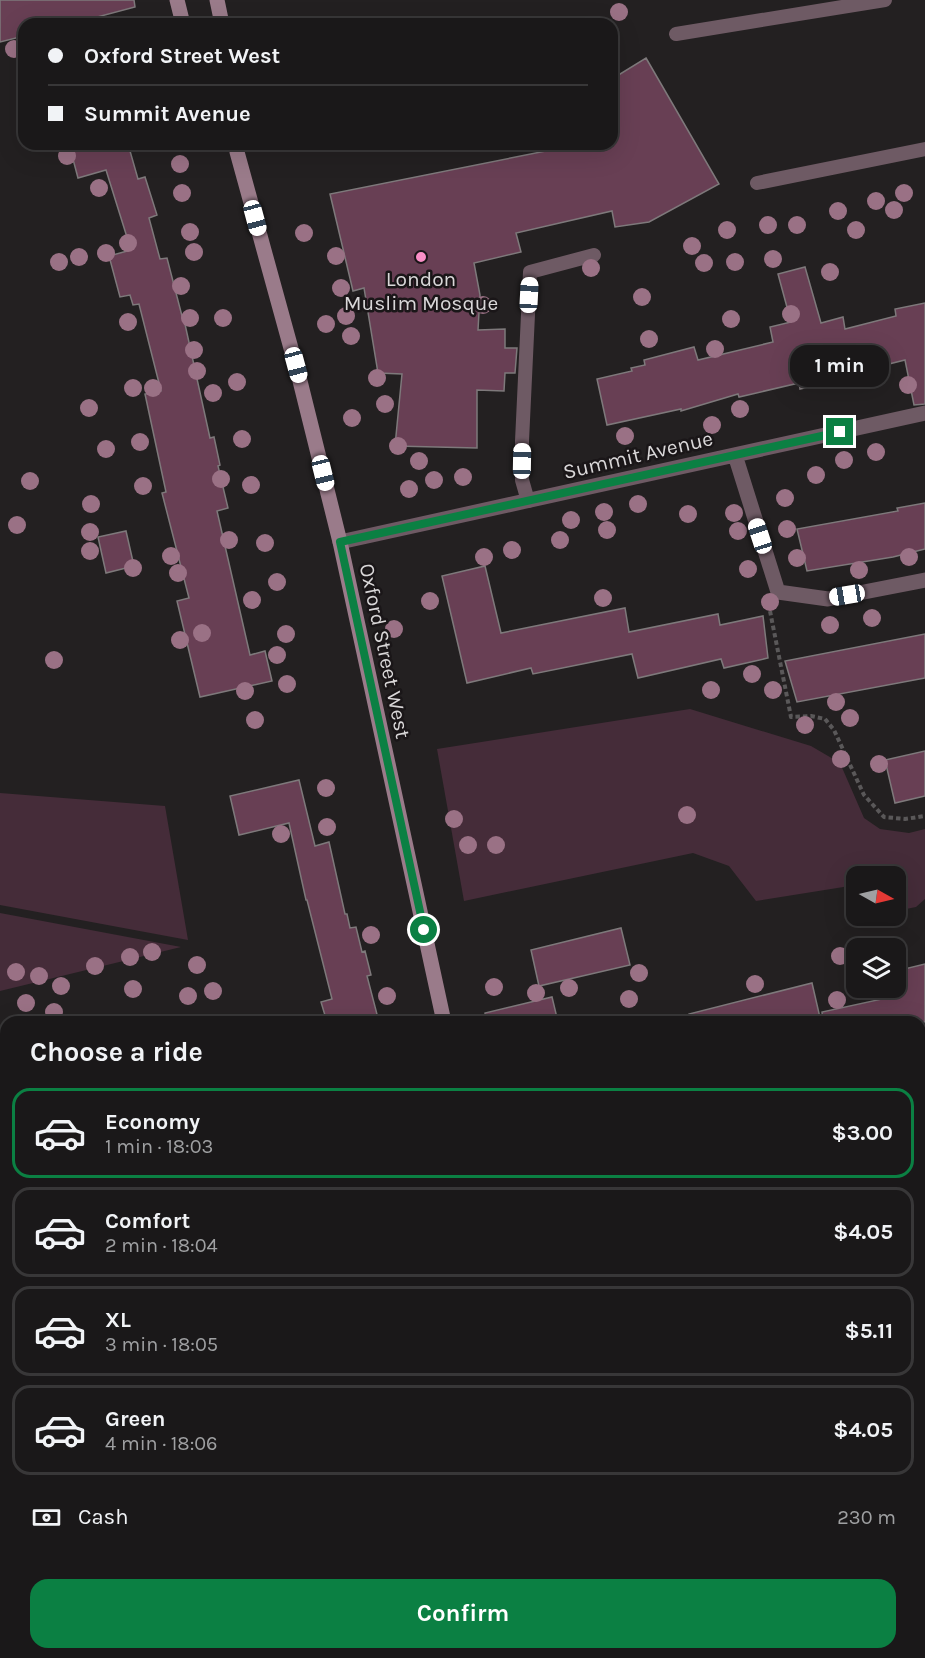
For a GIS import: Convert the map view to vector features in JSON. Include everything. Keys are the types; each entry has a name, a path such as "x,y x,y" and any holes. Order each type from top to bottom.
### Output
{"main road":[{"path":"177,0 182,18"},
{"path":"216,0 220,18"},
{"name":"Oxford Street West","path":"235,150 300,381 340,542 443,1016"}],"street":[{"name":"Summit Avenue","path":"340,542 925,413"},
{"name":"Summit Avenue","path":"735,455 778,592 828,598 925,580"}],"lane":[{"path":"676,34 885,0"},
{"path":"758,183 925,149"},
{"path":"528,501 522,480 522,461 530,272 594,255"}],"path":[{"path":"769,606 791,717 811,716 825,719 834,730 864,795 884,817 905,819 925,816"}],"shaded area":[{"path":"690,709 811,746 840,763 864,818 880,829 909,833 925,829 925,899 916,907 906,909 906,866 846,866 846,887 756,901 729,866 693,853 464,901 437,749"},
{"path":"0,793 165,806 188,940 0,905"},
{"path":"0,913 181,947 0,991"}],"building":[{"path":"0,0 134,0 135,7 94,18 18,18 18,38 0,42"},
{"name":"London Muslim Mosque","path":"646,58 719,184 649,222 615,227 612,211 516,233 521,252 474,263 480,295 478,330 505,329 505,348 517,348 515,373 505,373 504,391 477,390 477,448 395,446 402,374 378,373 364,288 353,291 330,194 551,150 618,150 618,75"},
{"path":"71,150 130,150 138,179 145,177 157,215 149,218 160,259 167,258 183,315 210,438 214,437 228,508 217,511 250,655 265,651 272,681 200,697 177,601 189,598 162,493 166,492 145,394 161,391 139,304 133,305 130,295 120,297 109,256 131,250 106,170 78,178"},
{"path":"805,267 821,323 843,317 845,329 896,316 895,309 925,303 925,404 914,405 905,360 800,389 799,383 739,397 738,394 681,411 681,409 607,425 597,379 632,371 631,368 645,365 644,360 694,347 698,360 773,342 770,327 791,322 778,274"},
{"path":"925,503 925,549 893,557 807,571 797,529 898,511 897,508"},
{"path":"126,531 134,566 106,573 98,537"},
{"path":"485,566 501,633 625,608 629,632 718,614 720,625 763,616 768,658 724,668 721,659 638,678 632,654 533,674 531,668 467,683 442,576"},
{"path":"925,634 925,678 797,702 785,661"},
{"path":"925,751 925,796 895,803 885,760"},
{"path":"299,780 315,846 329,842 345,914 347,914 350,928 356,927 362,952 365,951 371,975 367,976 377,1016 325,1016 321,1002 332,999 289,823 239,835 230,796"},
{"path":"621,928 630,965 539,986 531,950"},
{"path":"925,964 925,1016 822,1016 822,1012 887,998 906,998 906,969"},
{"path":"812,983 820,1016 689,1016 689,1014"},
{"path":"552,997 557,1016 485,1016 485,1013"}],"place":[{"name":"London Muslim Mosque","path":"421,257"}],"route":[{"path":"424,930 340,542 840,432"}]}
